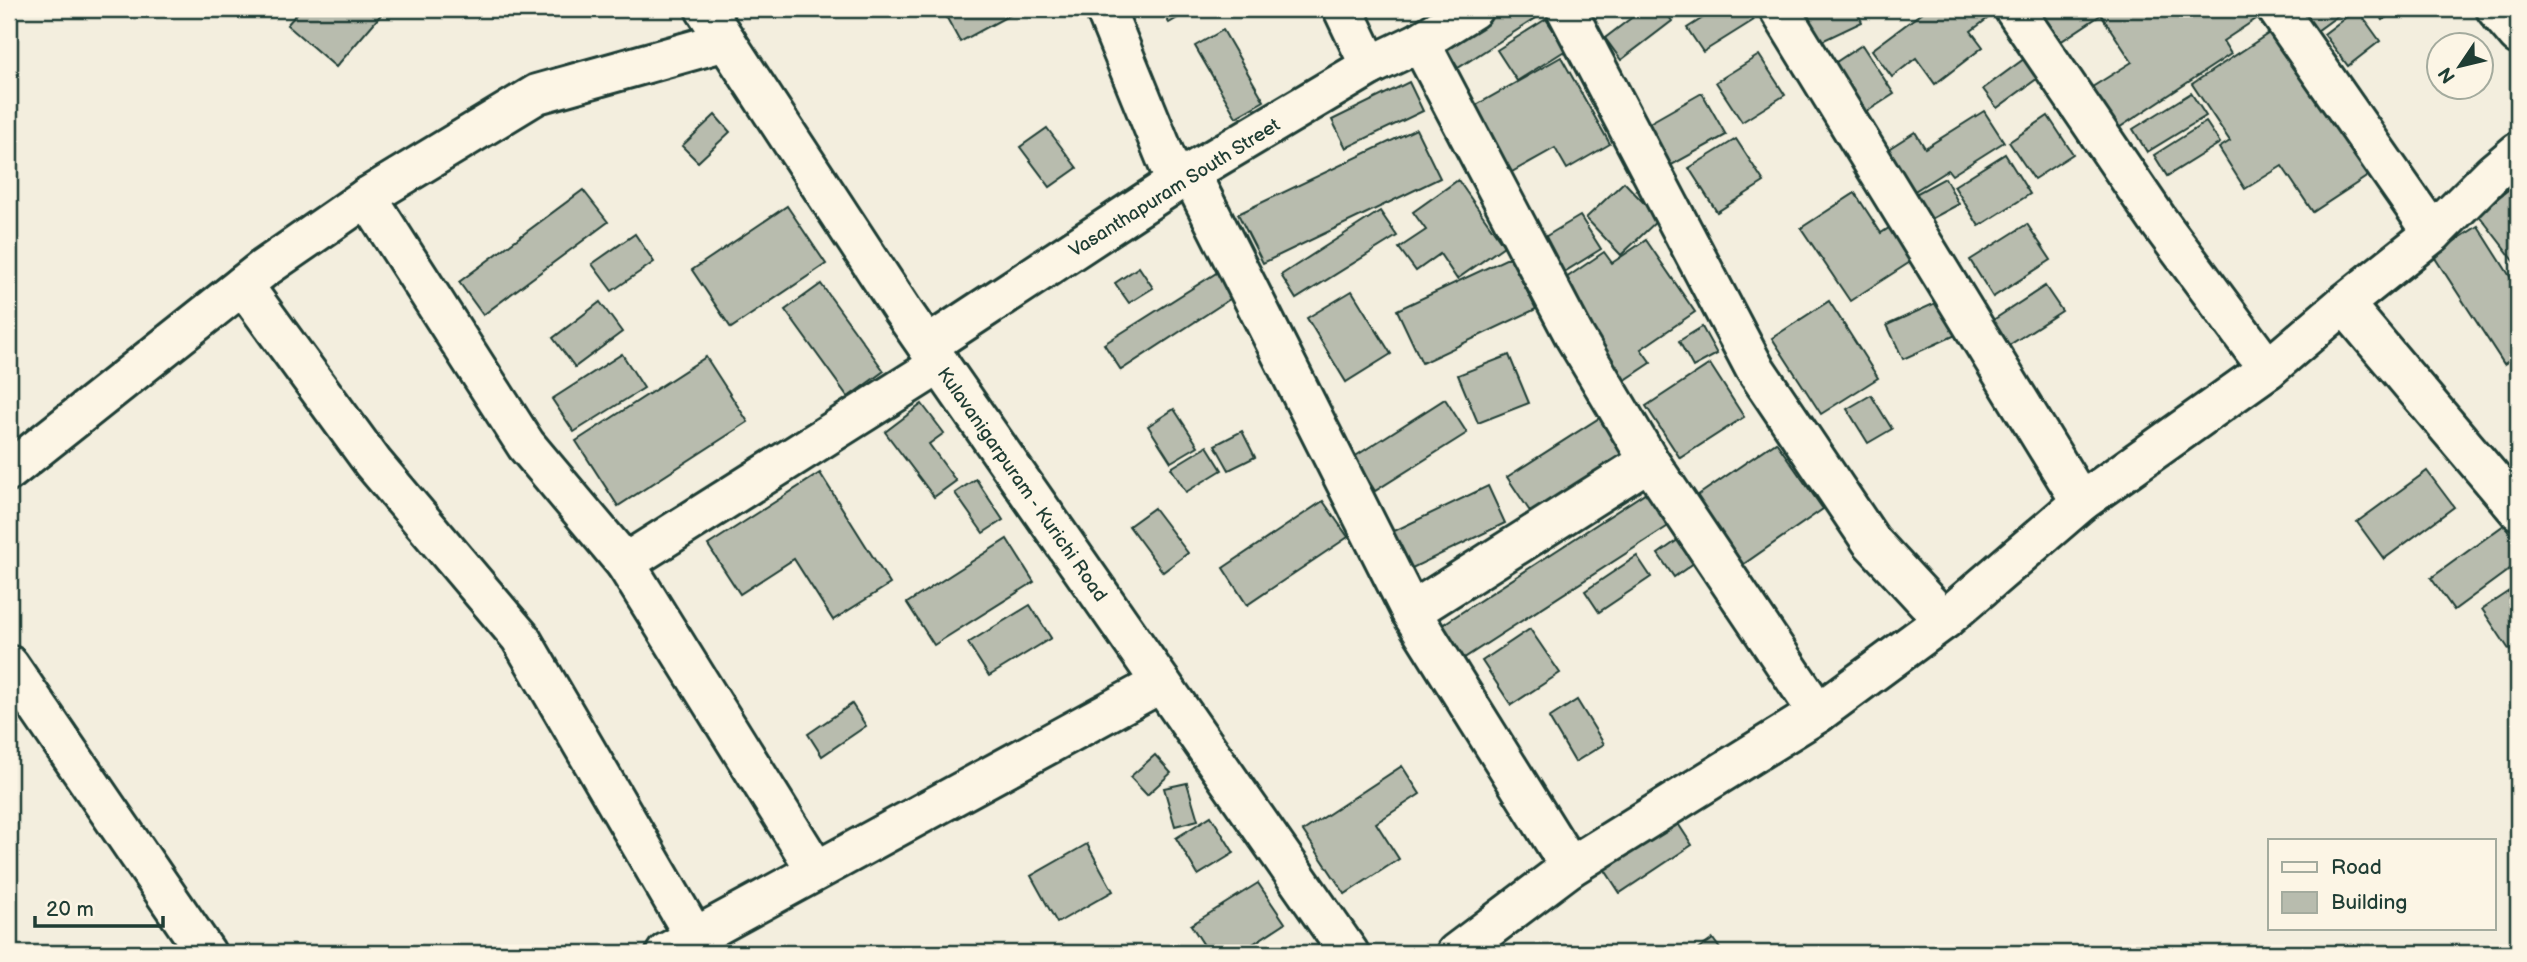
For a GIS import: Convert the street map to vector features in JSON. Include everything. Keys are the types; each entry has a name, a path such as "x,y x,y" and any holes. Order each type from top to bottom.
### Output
{"street":[{"name":"Kulavanigarpuram - Kurichi Road","path":"705,9 934,355 1344,951"},
{"path":"1105,9 1183,178 1410,612 1570,867"},
{"path":"1343,9 1370,66"},
{"name":"Vasanthapuram South Street","path":"625,563 934,355 1183,178 1370,66 1420,42 1473,9"},
{"path":"1566,9 1754,367 1871,541 1944,620"},
{"path":"1779,9 2081,502"},
{"path":"2014,9 2157,219 2268,369"},
{"path":"2277,9 2433,233"},
{"path":"2496,9 2518,35"},
{"path":"9,471 243,285 367,197 537,94 726,41"},
{"path":"1420,42 1575,337 1648,461 1818,713"},
{"path":"1456,953 1570,867 1818,713 1944,620 2081,502 2268,369 2433,233 2518,152"},
{"path":"367,197 526,446 625,563 816,870"},
{"path":"243,285 373,463 520,637 688,948 816,870 1161,683"},
{"path":"2344,304 2518,510"},
{"path":"1410,612 1648,461"},
{"path":"9,665 206,953"}],"building":[{"path":"301,9 386,9 336,67 287,25"},
{"path":"942,9 1021,9 960,42"},
{"path":"1160,9 1193,9 1169,23"},
{"path":"1505,9 1547,11 1458,68 1445,47"},
{"path":"1643,9 1663,9 1672,21 1621,60 1605,38"},
{"path":"1717,9 1747,9 1754,20 1703,52 1687,28"},
{"path":"1817,9 1856,9 1862,22 1820,42 1807,13"},
{"path":"1927,9 1991,9 1995,13 1971,31 1983,47 1935,84 1916,58 1892,77 1872,50"},
{"path":"2049,9 2268,11 2223,41 2231,54 2108,135 2081,94 2132,62 2101,15 2057,44 2038,16"},
{"path":"2290,9 2347,9 2310,36"},
{"path":"2357,9 2380,41 2348,66 2324,34"},
{"path":"2375,9 2397,9 2383,20"},
{"path":"1546,19 1566,50 1517,81 1497,50"},
{"path":"2280,26 2377,170 2313,212 2282,166 2245,189 2219,148 2230,141 2192,84"},
{"path":"1223,30 1264,101 1236,117 1195,46"},
{"path":"1862,45 1894,94 1852,121 1821,72"},
{"path":"1759,55 1785,95 1742,122 1716,82"},
{"path":"2028,56 2042,75 1997,108 1983,89"},
{"path":"1561,57 1610,144 1567,169 1555,148 1503,177 1466,111"},
{"path":"1409,82 1423,111 1346,148 1332,120"},
{"path":"1702,93 1726,135 1668,167 1644,126"},
{"path":"2191,93 2206,116 2147,152 2133,129"},
{"path":"1984,111 2004,142 1952,175 1948,170 1905,197 1879,155 1915,132 1925,148"},
{"path":"715,115 730,132 698,162 682,146"},
{"path":"2048,116 2073,154 2034,179 2009,142"},
{"path":"2206,122 2220,143 2167,176 2154,155"},
{"path":"1047,128 1077,168 1050,187 1020,147"},
{"path":"1416,129 1440,178 1263,263 1238,214"},
{"path":"1736,139 1764,182 1717,212 1689,168"},
{"path":"2005,154 2030,194 1979,226 1954,186"},
{"path":"1945,178 1959,204 1922,224 1908,198"},
{"path":"1458,180 1504,246 1457,279 1440,254 1416,271 1399,248 1426,230 1413,212"},
{"path":"1624,182 1659,219 1621,255 1586,218"},
{"path":"2518,182 2518,266 2478,214"},
{"path":"583,190 608,222 483,315 459,282"},
{"path":"1855,193 1881,233 1895,224 1918,257 1850,301 1801,228"},
{"path":"787,206 826,264 731,328 692,270"},
{"path":"1380,211 1397,236 1296,299 1281,275"},
{"path":"1580,216 1601,249 1564,272 1543,238"},
{"path":"2027,224 2051,260 1993,297 1970,260"},
{"path":"2478,226 2518,289 2518,355 2504,364 2433,255"},
{"path":"635,234 654,262 612,291 592,264"},
{"path":"1646,240 1695,312 1641,349 1651,363 1616,386 1550,289 1604,252 1612,263"},
{"path":"1510,257 1536,309 1422,363 1397,310"},
{"path":"1139,267 1153,288 1129,303 1115,283"},
{"path":"1218,272 1233,297 1121,370 1104,344"},
{"path":"821,284 884,371 848,397 785,310"},
{"path":"2045,286 2062,311 2000,351 1984,326"},
{"path":"1352,291 1391,354 1346,382 1307,318"},
{"path":"1942,300 1958,334 1903,359 1887,325"},
{"path":"1829,301 1878,378 1821,414 1772,338"},
{"path":"600,302 622,332 575,367 553,338"},
{"path":"1702,327 1717,354 1693,367 1679,341"},
{"path":"622,354 644,388 574,432 552,399"},
{"path":"1509,355 1529,403 1478,423 1458,375"},
{"path":"706,357 748,422 618,506 576,441"},
{"path":"1710,364 1744,417 1680,458 1646,406"},
{"path":"1871,395 1892,429 1868,443 1847,409"},
{"path":"1445,399 1467,433 1375,491 1354,457"},
{"path":"922,404 944,433 929,444 956,481 934,497 885,432"},
{"path":"1174,409 1198,446 1171,462 1148,426"},
{"path":"1604,415 1629,455 1533,516 1507,477"},
{"path":"1242,431 1255,457 1229,470 1215,445"},
{"path":"1776,442 1823,509 1738,568 1691,500"},
{"path":"1207,446 1222,470 1186,492 1171,468"},
{"path":"2427,471 2454,507 2384,559 2357,522"},
{"path":"820,473 890,584 833,620 794,559 740,594 708,545"},
{"path":"976,479 1003,520 983,533 955,493"},
{"path":"1488,486 1505,523 1406,571 1388,534"},
{"path":"1651,489 1673,523 1458,662 1436,629"},
{"path":"1323,501 1348,537 1247,605 1223,568"},
{"path":"1154,508 1188,553 1163,572 1129,526"},
{"path":"2504,525 2518,544 2518,563 2454,610 2431,578"},
{"path":"1682,537 1698,560 1674,577 1658,554"},
{"path":"1007,539 1034,582 934,645 907,603"},
{"path":"1637,556 1651,577 1599,612 1585,591"},
{"path":"2518,585 2518,646 2510,651 2482,609"},
{"path":"1030,605 1051,638 989,676 968,643"},
{"path":"1530,629 1560,673 1511,705 1482,661"},
{"path":"1577,700 1604,744 1575,762 1549,718"},
{"path":"852,704 866,726 822,756 808,734"},
{"path":"1155,755 1171,773 1147,795 1130,777"},
{"path":"1402,766 1420,794 1376,823 1399,859 1345,894 1303,831"},
{"path":"1187,783 1198,820 1175,826 1164,788"},
{"path":"1211,816 1234,853 1198,875 1176,838"},
{"path":"1675,819 1692,845 1620,893 1603,867"},
{"path":"1087,844 1113,891 1057,923 1031,876"},
{"path":"1258,883 1285,923 1239,953 1209,953 1191,925"},
{"path":"1713,939 1723,953 1693,953"}]}
